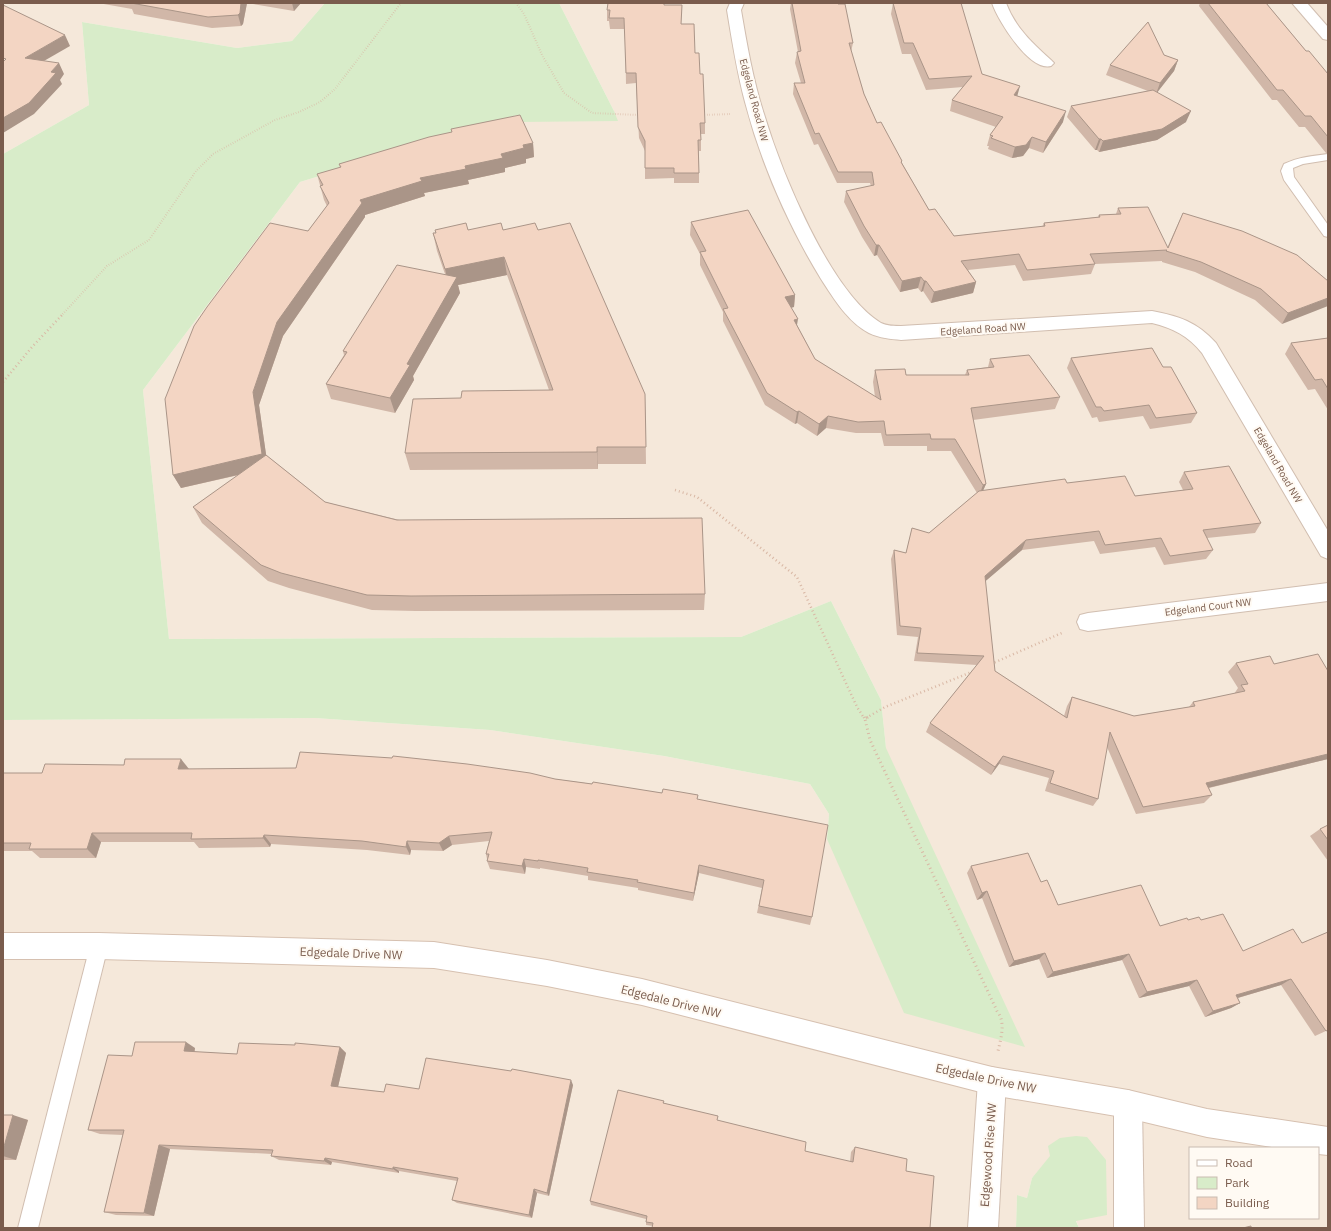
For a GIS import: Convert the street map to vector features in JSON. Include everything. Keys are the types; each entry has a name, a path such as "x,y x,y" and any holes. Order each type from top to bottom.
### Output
{"street":[{"name":"Edgeland Road NW","path":"737,3 734,10 745,74 768,152 789,201 830,279 847,304 858,316 876,328 896,333 917,333 1152,317 1170,320 1185,326 1198,335 1209,348 1328,550"},
{"path":"999,3 1008,24 1028,48 1046,63"},
{"path":"1299,3 1326,31"},
{"name":"Edgeland Court NW","path":"1088,622 1328,592"},
{"name":"Edgedale Drive NW","path":"3,946 99,946 441,956 547,973 642,992 992,1081 1128,1104 1206,1123 1328,1141"},
{"name":"Edgewood Rise NW","path":"983,1228 992,1081"},
{"path":"1128,1104 1129,1228"}],"lane":[{"path":"1328,157 1294,162 1288,166 1287,171 1288,177 1328,233"},
{"path":"28,1228 99,946"}],"path":[{"path":"3,382 32,347 107,266 149,240 196,171 213,154 275,120 299,112 320,102 335,89 401,3"},
{"path":"516,3 524,14 542,55 564,93 592,113 645,115"},
{"path":"700,115 756,114"},
{"path":"675,490 697,497 797,578 857,707 865,719 870,740 994,1004 1002,1017 1002,1032 992,1081"},
{"path":"987,665 1088,622"},
{"path":"865,719 885,707 979,668"}],"shaded area":[{"path":"3,3 325,3 292,41 237,48 82,22 89,105 3,154"},
{"path":"559,3 1328,3 1328,1228 1079,1228 1051,1156 1032,1178 1027,1198 1017,1195 1016,1228 3,1228 3,720 315,718 490,730 664,756 810,784 829,814 827,839 886,748 881,700 831,601 741,637 169,639 143,390 300,182 517,115 614,111"}],"green space":[{"path":"325,3 559,3 618,121 520,122 517,115 300,182 143,390 169,639 741,637 831,601 881,700 886,748 1025,1047 904,1013 827,839 829,814 810,784 664,756 490,730 315,718 3,720 3,154 89,105 82,22 237,48 292,41"},
{"path":"1076,1136 1087,1137 1106,1160 1107,1215 1076,1221 1079,1228 1016,1228 1017,1195 1027,1198 1032,1178 1050,1156 1048,1146 1060,1138"}],"building":[{"path":"131,3 241,3 240,13 238,15 208,17"},
{"path":"608,3 664,3 664,5 682,5 681,24 694,24 695,53 699,53 700,74 703,74 705,123 700,123 701,140 698,140 699,173 674,173 674,168 645,168 645,141 638,127 636,73 626,73 624,18 609,18 610,10 607,10"},
{"path":"792,3 845,4 853,43 849,43 864,94 877,123 881,122 902,161 901,162 929,210 935,209 954,236 1045,226 1044,223 1100,217 1099,215 1121,214 1118,208 1148,207 1168,248 1183,213 1242,231 1297,255 1328,281 1328,298 1288,313 1261,289 1201,262 1166,251 1167,250 1090,254 1095,264 1027,270 1019,254 961,261 976,282 934,292 921,277 902,281 879,245 876,245 864,226 846,191 874,185 872,172 838,172 819,133 815,134 794,83 805,83 797,52 801,51"},
{"path":"893,3 961,3 982,74 1020,86 1014,95 1066,111 1046,142 1032,137 1026,145 1015,147 991,138 993,136 990,135 1003,117 952,100 972,76 929,79 913,43 904,43"},
{"path":"1208,3 1266,3 1306,51 1309,51 1328,74 1328,137 1311,116 1305,116 1283,90 1277,90"},
{"path":"3,5 65,35 25,58 59,63 51,72 56,73 29,103 3,118 3,62 6,59 3,58"},
{"path":"1148,22 1164,55 1178,60 1160,83 1110,65"},
{"path":"1153,90 1191,111 1162,129 1103,141 1099,139 1071,106"},
{"path":"520,115 533,143 523,145 524,148 501,154 503,158 465,166 466,169 420,178 422,181 360,200 362,203 277,322 253,392 262,454 173,475 165,399 194,326 270,223 308,231 329,203 320,186 323,185 317,174 341,167 339,164 429,137 452,132 451,129"},
{"path":"748,210 795,295 785,297 798,319 794,320 815,359 881,400 875,370 905,369 906,375 969,375 967,370 994,367 990,359 1029,355 1060,397 971,408 986,484 983,485 955,439 931,439 930,434 886,435 884,421 858,422 828,416 819,424 799,411 797,412 767,393 723,309 728,308 700,252 706,251 691,222"},
{"path":"466,223 468,230 501,223 503,230 535,223 538,230 570,223 645,394 646,447 597,447 597,452 405,453 413,399 461,398 462,391 553,390 504,257 445,269 433,233 436,233 435,230"},
{"path":"397,265 457,277 407,364 410,365 390,398 326,384 347,352 343,351"},
{"path":"1328,338 1328,389 1322,379 1315,380 1291,343"},
{"path":"1152,348 1163,367 1171,367 1197,413 1156,418 1149,405 1104,411 1101,407 1096,407 1071,358"},
{"path":"266,455 325,502 397,520 702,518 705,594 367,595 281,573 261,565 193,507"},
{"path":"1229,466 1261,523 1203,530 1213,550 1170,556 1161,538 1105,545 1099,531 1026,540 985,576 995,671 1067,718 1072,697 1134,716 1195,706 1193,702 1245,691 1241,685 1248,684 1236,663 1270,656 1274,664 1318,654 1328,671 1328,754 1206,783 1212,795 1143,807 1110,732 1098,799 1050,783 1054,771 1003,756 995,767 930,723 984,656 917,653 921,628 900,626 894,550 906,553 912,528 929,533 979,491 1065,479 1067,483 1125,476 1135,496 1193,489 1184,472"},
{"path":"300,752 392,758 393,756 467,764 530,773 555,779 592,784 593,782 662,793 663,789 698,795 697,799 828,825 812,917 759,906 764,880 699,865 694,893 637,882 638,880 587,872 588,868 538,860 524,859 522,866 487,861 489,854 486,854 492,832 449,836 439,843 407,841 406,847 362,841 264,835 263,838 191,839 192,833 92,833 87,849 29,849 31,843 3,843 3,773 42,773 45,764 124,765 125,759 181,759 178,769 296,768"},
{"path":"1328,825 1328,840 1320,829"},
{"path":"1028,853 1041,882 1047,880 1058,905 1141,885 1160,926 1187,918 1188,920 1199,917 1201,920 1223,914 1243,951 1293,929 1302,943 1328,932 1328,1030 1326,1031 1291,979 1236,995 1240,1003 1213,1011 1197,980 1147,992 1129,954 1053,972 1045,953 1014,961 987,891 982,893 971,866"},
{"path":"135,1042 186,1042 184,1051 237,1054 239,1043 295,1045 295,1043 340,1047 331,1086 384,1092 386,1084 419,1089 426,1058 511,1071 512,1069 571,1080 547,1193 534,1189 529,1215 452,1200 458,1178 393,1167 393,1169 325,1158 324,1161 271,1156 273,1150 159,1145 144,1213 104,1212 124,1130 88,1130 108,1055 132,1056"},
{"path":"618,1090 664,1101 663,1103 718,1116 717,1120 806,1142 805,1151 853,1162 855,1147 907,1159 906,1171 934,1176 930,1228 652,1228 653,1223 646,1222 647,1216 590,1201"},
{"path":"3,1115 13,1115 3,1150"}]}
